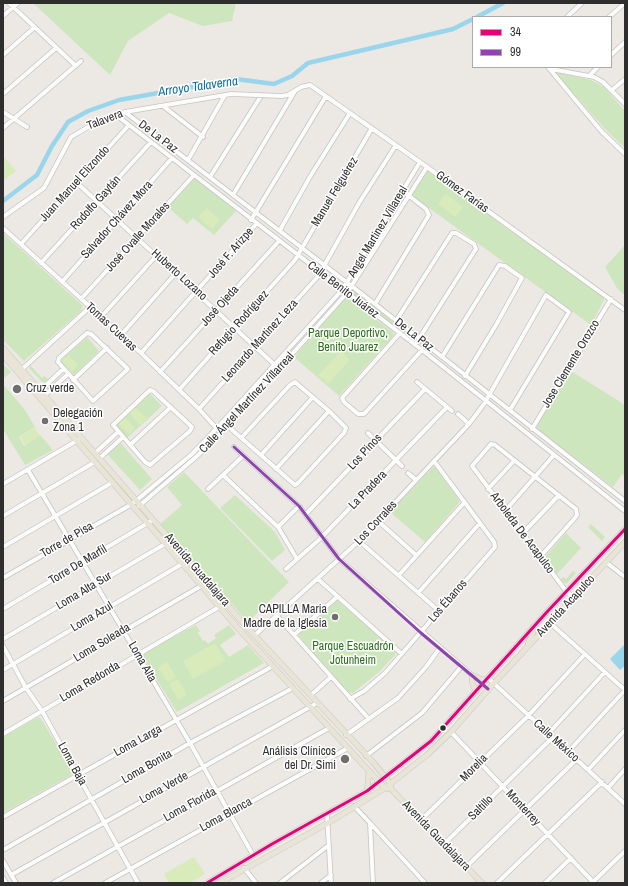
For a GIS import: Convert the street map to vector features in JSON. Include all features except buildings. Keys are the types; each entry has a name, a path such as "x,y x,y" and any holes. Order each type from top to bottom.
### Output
{"main road":[{"name":"Avenida Guadalajara","path":"3,348 6,357 45,398 134,502 136,509 201,586 310,706 328,728 385,788"},
{"name":"Avenida Guadalajara","path":"20,371 41,390 45,398"},
{"name":"Avenida Guadalajara","path":"79,439 95,453 113,482 134,502 141,505 255,635 385,777 420,821 482,883"},
{"name":"Avenida Acapulco","path":"207,883 253,855 367,791 438,736 533,627 625,529"},
{"name":"Avenida Acapulco","path":"391,786 451,732 488,689 624,545"},
{"path":"523,652 533,633 533,627"},
{"path":"476,692 472,682 472,675 482,680 488,678"},
{"path":"367,791 369,771"},
{"path":"220,883 244,868 328,823 385,788 391,786"}],"street":[{"path":"9,3 76,66"},
{"path":"3,16 18,3"},
{"path":"567,16 582,3"},
{"path":"610,16 625,3"},
{"path":"3,55 35,27"},
{"path":"612,54 625,42"},
{"path":"3,94 56,48"},
{"path":"3,128 81,61"},
{"path":"551,68 590,75 603,82 625,104"},
{"path":"551,68 602,132 625,154"},
{"path":"590,75 597,68"},
{"path":"612,90 625,79"},
{"name":"Gómez Farías","path":"296,91 300,87 310,85 350,112 625,310"},
{"path":"233,194 296,91"},
{"name":"Talavera","path":"3,217 44,188 71,137 94,122 125,112 225,95 240,93 261,96 282,96 296,91"},
{"path":"188,160 203,137 225,95"},
{"path":"210,177 261,96"},
{"path":"252,220 326,96"},
{"path":"163,106 203,137"},
{"path":"3,112 27,127"},
{"name":"De La Paz","path":"125,112 280,230 625,501"},
{"path":"280,230 311,175 350,112"},
{"name":"Calle Benito Juárez","path":"116,115 422,350 625,511"},
{"name":"Juan Manuel Elizondo","path":"21,244 129,125"},
{"name":"Manuel Felguérez","path":"298,255 372,128"},
{"name":"Rodolfo Gaytán","path":"41,263 151,142"},
{"path":"324,266 360,203 396,145"},
{"name":"Salvador Chávez Mora","path":"62,282 172,158"},
{"name":"Angel Martinez Villareal","path":"134,502 192,454 223,422 342,290 420,162"},
{"name":"Calle Ángel Martínez Villarreal","path":"136,509 196,457 228,426 347,293 427,167"},
{"name":"José Ovalle Morales","path":"81,299 138,239 194,175"},
{"name":"Huberto Lozano","path":"76,182 280,369"},
{"path":"374,304 428,218 429,212 403,191"},
{"name":"José F. Arizpe","path":"141,353 257,224"},
{"name":"Tomas Cuevas","path":"3,228 141,353 199,409 217,428 220,434"},
{"path":"396,321 452,233 456,233 474,244 476,248 474,252 415,345"},
{"name":"José Ojeda","path":"160,372 279,241"},
{"path":"101,317 156,255"},
{"name":"Refugio Rodríguez","path":"179,390 236,328 298,255"},
{"path":"442,357 499,265 505,266 522,278 465,376"},
{"path":"121,335 176,273"},
{"name":"Leonardo Martinez Leza","path":"199,409 321,273"},
{"name":"Los Corrales","path":"255,635 359,541 469,424 486,400 488,394 546,295 569,312 510,410"},
{"name":"Jose Clemente Orozco","path":"532,428 611,299"},
{"path":"20,371 90,307"},
{"path":"87,333 107,348 128,368 93,401 73,380 58,360 87,333"},
{"path":"400,333 344,396 344,402 360,415 364,414 422,350"},
{"path":"73,380 107,348"},
{"path":"41,390 64,369"},
{"path":"45,398 68,374"},
{"path":"223,422 242,437 293,484 298,483 346,431 344,425 329,411 298,383 293,382 242,437"},
{"path":"417,382 452,411"},
{"name":"Los Pinos","path":"306,514 425,389"},
{"path":"150,390 171,406 191,425 192,428 150,465 145,462 113,425 150,390"},
{"path":"261,455 313,397"},
{"path":"130,445 171,406"},
{"name":"La Pradera","path":"286,569 322,538 447,407"},
{"path":"276,469 329,411"},
{"path":"458,414 469,424"},
{"path":"95,453 118,432"},
{"path":"368,433 402,466"},
{"path":"3,516 98,460 123,437"},
{"path":"3,484 79,439"},
{"name":"Arboleda De Acapulco","path":"514,461 493,444 489,446 472,466 566,591 574,598"},
{"path":"234,447 299,506 339,559 421,633 488,689"},
{"path":"505,511 554,455"},
{"path":"208,489 243,456"},
{"path":"419,592 480,523 434,461"},
{"path":"488,489 514,461 576,509 577,515 540,557"},
{"name":"Loma Alta","path":"28,470 95,584 124,630 253,855"},
{"path":"408,473 416,480"},
{"path":"223,475 278,527 296,559"},
{"path":"3,547 113,482"},
{"path":"523,534 559,495"},
{"path":"615,502 620,497"},
{"name":"Torre de Pisa","path":"3,578 69,538 134,502"},
{"path":"399,575 464,502"},
{"path":"278,527 299,506"},
{"name":"Torre De Marfil","path":"3,609 153,520"},
{"path":"378,521 416,555"},
{"name":"Los Ébanos","path":"350,699 374,683 421,633 494,550 495,544 480,523"},
{"path":"359,541 439,611"},
{"name":"Loma Alta Sur","path":"3,640 95,584 165,544"},
{"path":"607,563 625,577"},
{"name":"Loma Azul","path":"3,670 182,564"},
{"path":"318,578 337,597 402,654"},
{"name":"Loma Soleada","path":"3,702 201,586"},
{"path":"294,635 337,597"},
{"name":"Loma Redonda","path":"3,734 137,654 220,607"},
{"path":"277,616 369,719"},
{"path":"550,623 625,690 568,752"},
{"name":"Loma Baja","path":"3,646 26,688 42,712 92,799 138,883"},
{"path":"346,735 405,691 439,648"},
{"name":"Morelia","path":"420,821 528,716 585,654"},
{"name":"Loma Larga","path":"3,817 273,666"},
{"path":"366,756 422,713 461,667"},
{"path":"548,734 605,672"},
{"path":"311,695 331,677"},
{"name":"Calle México","path":"488,678 625,804"},
{"name":"Loma Bonita","path":"3,850 190,743 293,688"},
{"name":"Loma Verde","path":"11,875 317,702"},
{"name":"Loma Florida","path":"53,883 328,728"},
{"path":"588,770 625,730"},
{"name":"Monterrey","path":"451,732 593,883"},
{"name":"Saltillo","path":"443,845 552,738"},
{"name":"Loma Blanca","path":"105,883 228,813 348,748"},
{"path":"466,867 577,759"},
{"path":"608,788 625,770"},
{"path":"497,883 602,782"},
{"path":"354,806 426,883"},
{"path":"327,814 328,845 332,883"},
{"path":"370,823 373,883"},
{"path":"280,883 328,845"},
{"path":"593,883 625,852"},
{"path":"545,883 571,858"},
{"path":"3,861 5,867 16,883"},
{"path":"244,868 256,883"},
{"path":"321,883 331,875"},
{"path":"3,878 6,883"}],"green space":[{"path":"33,3 236,3 232,21 203,26 169,13 128,41 110,75"},
{"path":"554,72 591,80 604,87 625,111 625,148 607,131"},
{"path":"3,156 16,171 3,181"},
{"path":"427,170 602,295 604,300 591,325 411,195"},
{"path":"195,178 236,211 214,235 193,218 187,224 168,207"},
{"path":"446,194 463,207 455,217 438,204"},
{"path":"207,208 220,220 212,229 198,217"},
{"path":"3,233 83,306 81,311 24,361 3,340"},
{"path":"625,245 625,296 617,288 605,267"},
{"path":"355,291 414,339 412,341 351,295"},
{"name":"Parque Deportivo, Benito Juarez","path":"344,298 348,298 393,332 394,335 339,396 294,357"},
{"path":"87,337 99,351 74,375 60,361"},
{"path":"341,351 350,360 328,384 318,375"},
{"path":"69,355 78,365 72,371 62,361"},
{"path":"31,363 31,366 42,378 44,376 48,379 45,382 42,382 29,368"},
{"path":"3,364 11,372 3,379"},
{"path":"571,371 625,405 625,476 622,474 613,487 537,429 537,424"},
{"path":"3,384 25,410 35,427 19,437 24,446 40,435 53,450 25,465 3,429"},
{"path":"149,393 162,406 127,438 114,426"},
{"path":"135,407 147,418 140,425 129,413"},
{"path":"125,418 135,428 129,434 119,424"},
{"path":"35,428 40,436 25,445 20,437"},
{"path":"119,441 152,479 140,490 106,453"},
{"path":"433,467 435,467 459,500 459,503 425,542 390,512"},
{"path":"184,472 289,582 248,622 160,524 182,505 167,487"},
{"path":"235,495 275,532 285,550 272,561 220,508"},
{"path":"591,524 605,537 602,541 588,527"},
{"path":"566,533 581,548 557,574 545,557"},
{"path":"573,571 576,573 566,584 561,580 563,577 566,579"},
{"name":"Parque Escuadrón Jotunheim","path":"336,599 396,651 395,655 379,672 353,693 348,692 298,635"},
{"path":"196,625 200,631 198,633 203,641 205,640 208,644 216,638 214,635 229,625 236,634 220,645 229,657 248,645 264,663 177,712 142,656 155,646"},
{"path":"215,643 225,661 193,679 183,661"},
{"path":"167,662 176,677 167,682 158,667"},
{"path":"178,679 187,695 178,700 169,684"},
{"path":"38,717 41,719 73,771 71,775 3,813 3,737"},
{"path":"194,857 205,874 189,883 169,883 164,874"}],"water":[{"path":"625,644 625,666 620,670 610,659"}],"waterway":[{"name":"Arroyo Talaverna","path":"479,16 503,3"},
{"name":"Arroyo Talaverna","path":"3,201 37,175 52,146 68,122 88,111 119,100 236,79 274,84 292,76 308,63 453,29 472,20"}],"transit line":[{"name":"99","path":"234,447 299,506 339,559 421,633 488,689"},
{"name":"34","path":"207,883 272,844 367,791 431,741 546,613 625,529"}],"place":[{"name":"Cruz verde","path":"17,389"},
{"name":"Delegación Zona 1","path":"45,421"},
{"name":"CAPILLA Maria Madre de la Iglesia","path":"335,617"},
{"name":"Análisis Clínicos del Dr. Simi","path":"345,759"}]}
